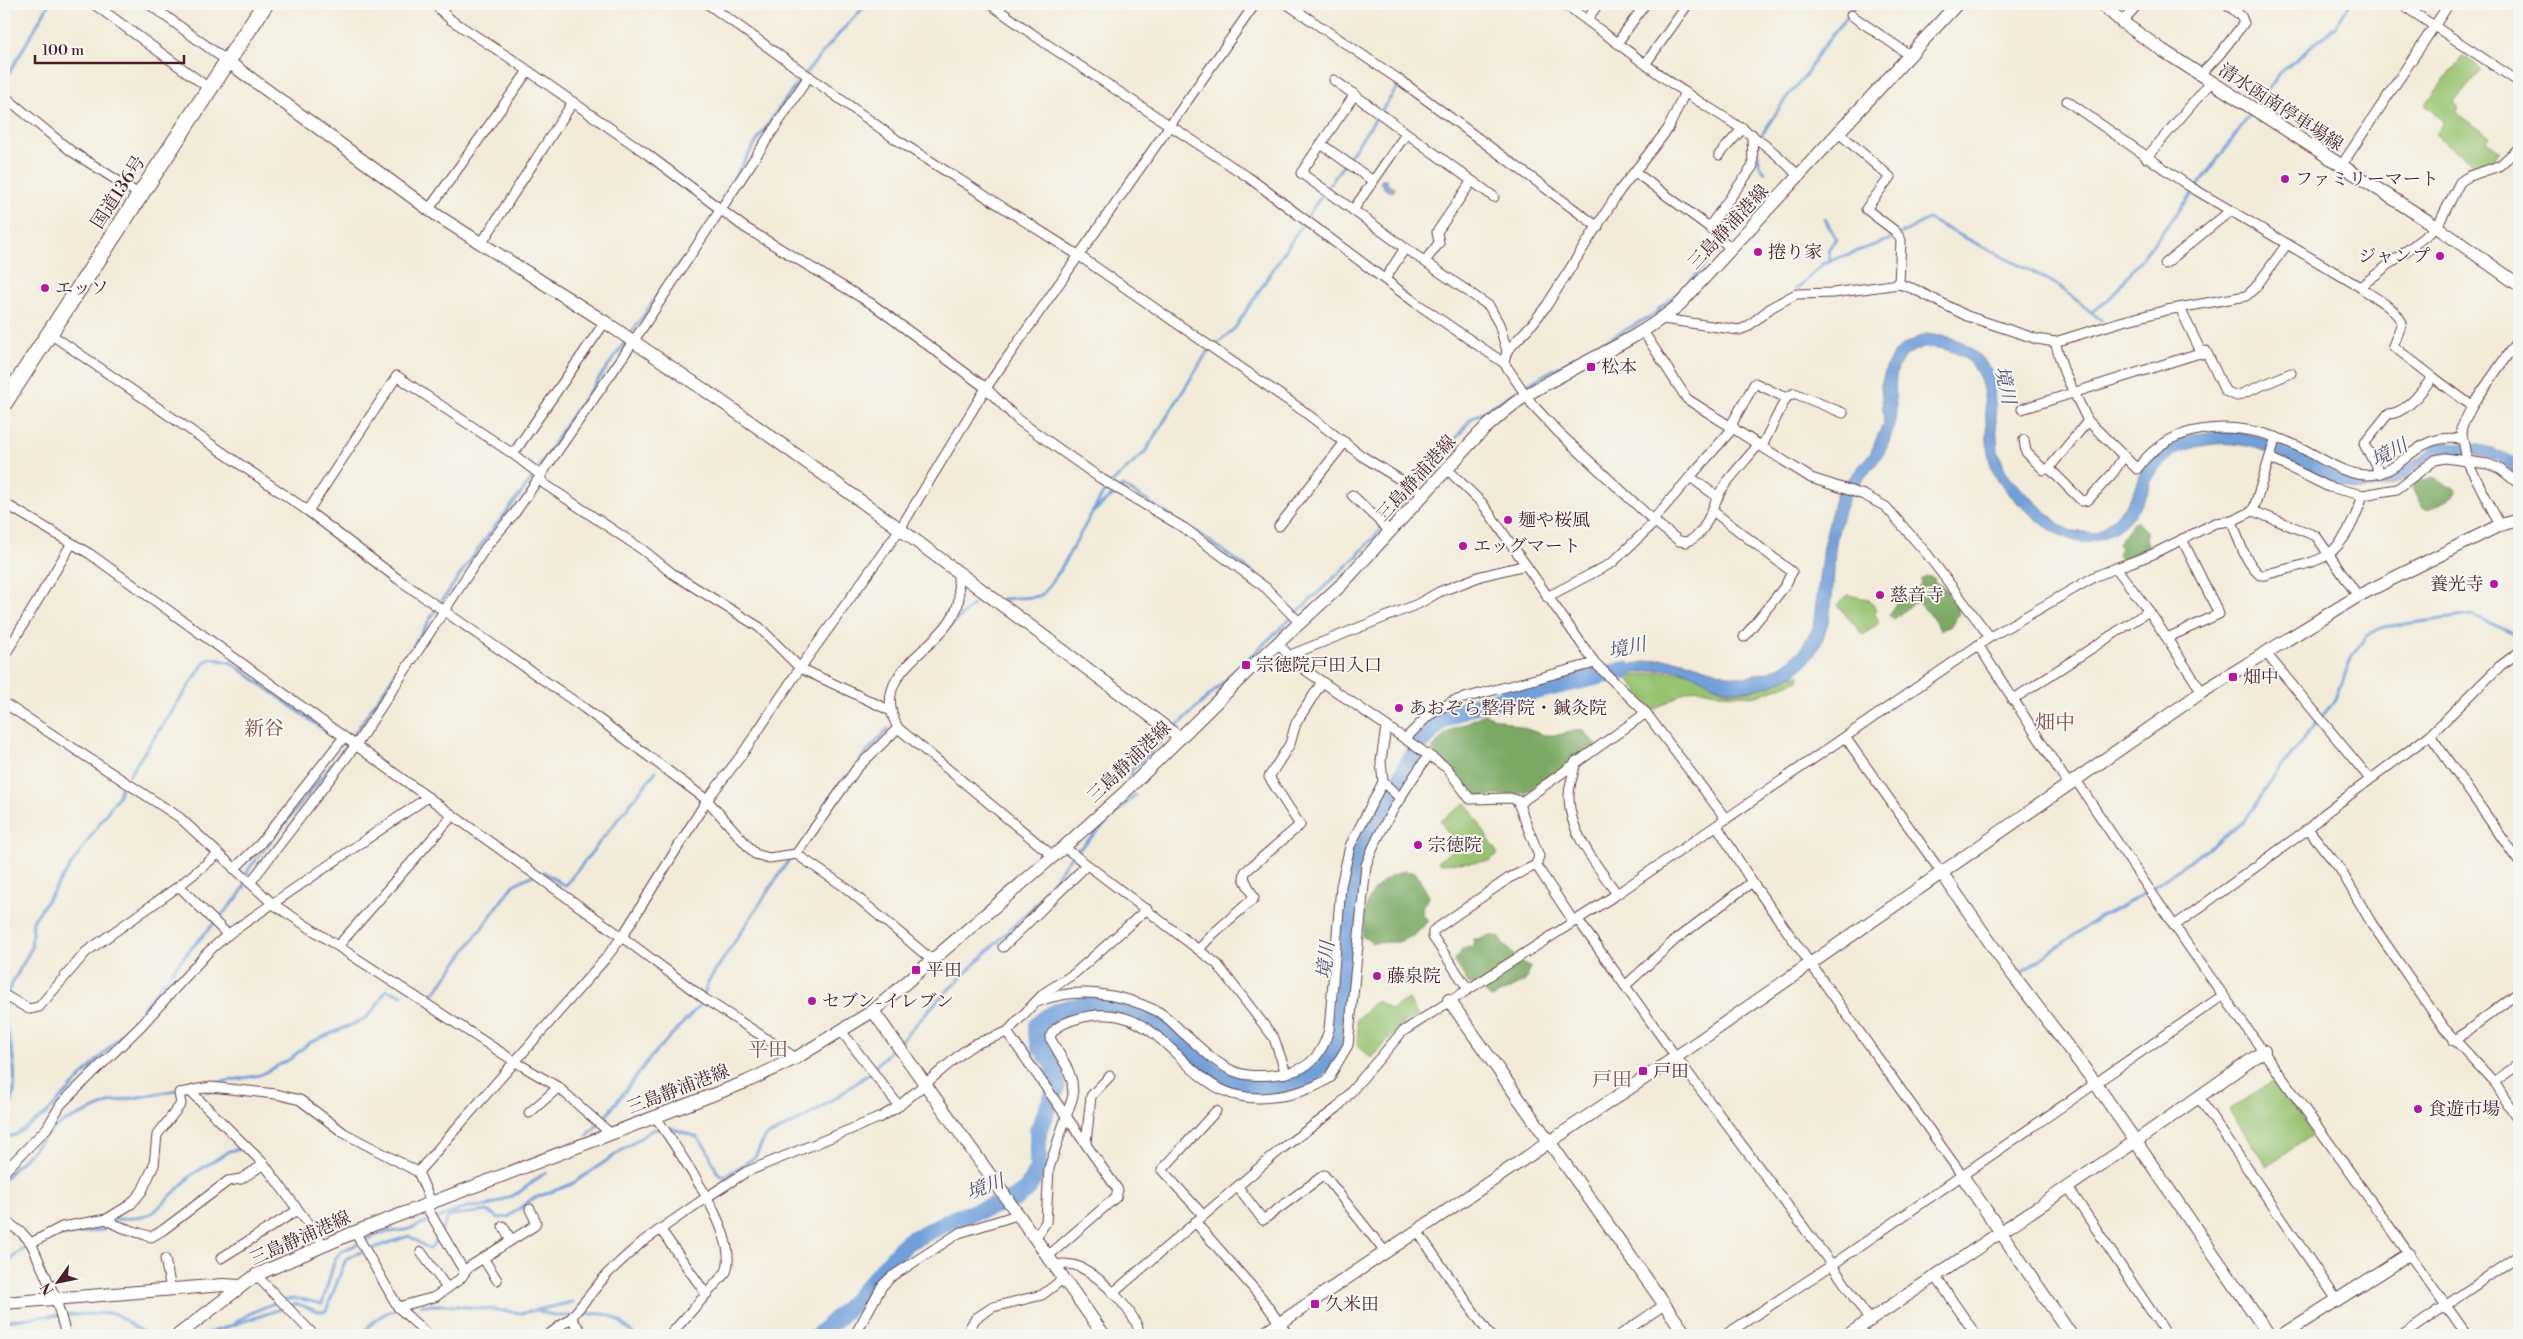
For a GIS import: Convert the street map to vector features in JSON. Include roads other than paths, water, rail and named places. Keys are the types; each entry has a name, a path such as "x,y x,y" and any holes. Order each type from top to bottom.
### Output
{"highway":[{"name":"国道136号","path":"4,386 136,193 223,59 254,4"},
{"name":"国道136号","path":"4,403 136,193 202,83 265,4"}],"street":[{"path":"94,4 202,83"},
{"path":"149,4 429,210 605,322 725,404 900,529 1174,733"},
{"path":"434,4 450,20 573,102 744,226 872,304 986,388 1018,420 1100,478 1184,528 1266,588 1300,623"},
{"path":"708,4 896,140 1078,255 1345,442 1362,456 1425,495"},
{"path":"990,4 1048,45 1248,177 1385,279 1504,363 1525,396 1558,432 1654,521 1679,541 1686,542 1695,538 1714,512 1718,497 1761,445 1786,398 1794,393 1843,413"},
{"path":"418,1172 622,937 707,800 743,753 800,668 900,529 986,388 1169,125 1256,4"},
{"path":"1287,4 1401,81 1598,227"},
{"path":"1565,4 1685,92 1752,134 1775,153 1799,177"},
{"path":"1587,20 1598,4"},
{"path":"1618,42 1645,4"},
{"path":"1646,63 1688,4"},
{"name":"三島静浦港線","path":"178,1335 256,1275 355,1232 704,1100 796,1058 874,1011 1123,794 1174,733 1278,644 1341,585 1502,412 1525,396 1663,319 1680,304 1840,133 1957,4"},
{"name":"清水函南停車場線","path":"2102,4 2122,22 2200,75 2437,227 2519,285"},
{"path":"2122,22 2138,4"},
{"path":"2200,75 2219,55 2244,23 2241,16 2227,4"},
{"path":"2401,4 2432,29 2519,82"},
{"path":"2341,166 2449,4"},
{"path":"1851,15 1911,56"},
{"path":"429,210 528,71"},
{"path":"249,883 356,745 486,547 540,476 629,339 809,76"},
{"path":"1334,80 1494,197"},
{"path":"2146,158 2211,82"},
{"path":"1504,363 1507,351 1533,324 1598,227 1620,190 1668,129 1685,92"},
{"path":"1355,94 1302,173 1489,306 1499,324 1507,351"},
{"path":"4,96 71,151 136,193"},
{"path":"481,244 573,102"},
{"path":"2067,102 2146,158 2230,211 2360,287 2400,319 2401,329 2393,346 2472,406"},
{"path":"1719,155 1743,128"},
{"path":"1840,133 1890,177 1866,209 1898,236 1902,248 1899,284"},
{"path":"1353,210 1406,134"},
{"path":"1709,227 1753,166 1752,134"},
{"path":"1321,144 1373,181"},
{"path":"2360,287 2437,227 2460,182 2469,176 2499,166 2519,148"},
{"path":"1635,172 1709,227 1731,249"},
{"path":"1425,261 1439,243 1437,232 1471,182"},
{"path":"2164,264 2230,211"},
{"path":"1663,319 1739,330 1747,327 1772,307 1796,294 1833,293 1899,284 1914,289 1966,316 2037,339 2055,342 2120,322 2180,308 2246,296 2255,288 2286,244"},
{"path":"1385,279 1405,248"},
{"path":"2180,308 2202,354"},
{"path":"513,454 605,322"},
{"path":"1643,331 1687,399 1811,478 1873,498 1890,511 1932,559 1990,638"},
{"path":"49,333 308,511 444,611 584,708 707,800 755,854 770,858 796,854 845,887 933,960"},
{"path":"2500,525 2466,461 2462,439 2462,424 2472,406 2519,338"},
{"path":"2055,342 2064,372 2088,421 2137,469 2150,452 2174,437 2210,428 2248,429 2276,437 2345,470 2366,475 2380,473 2397,464 2418,447 2432,440 2448,437 2462,439"},
{"path":"2022,409 2074,391 2202,354 2206,351 2225,390 2237,396 2291,373"},
{"path":"308,511 397,376 513,454 540,476 543,483 643,550 673,574 759,627 800,668 889,710"},
{"path":"2380,473 2364,444 2388,414 2401,412 2433,377"},
{"path":"1548,598 1612,563 1654,521 1732,426 1755,383 1786,398"},
{"path":"2024,440 2026,452 2044,470 2049,468 2088,421"},
{"path":"1113,1293 1280,1150 1337,1108 1402,1032 1449,1000 1617,894 1978,645 2096,576 2154,554 2215,523 2232,521 2253,511 2276,437"},
{"path":"1279,526 1345,442"},
{"path":"2049,468 2082,501 2088,500 2113,472 2124,456"},
{"path":"2270,458 2329,487 2363,496 2397,488 2435,460 2445,458 2488,464 2500,469 2519,484"},
{"path":"1447,469 1482,503 1597,666 1646,713 1726,819"},
{"path":"1690,477 1718,497"},
{"path":"1352,495 1391,532"},
{"path":"2232,521 2246,557 2260,575 2317,559 2328,553 2353,523 2363,496"},
{"path":"4,503 72,543 356,745 622,937 704,999 796,1058"},
{"path":"2253,511 2316,536 2358,596"},
{"path":"1714,512 1792,572 1785,586 1744,637"},
{"path":"1262,1335 1676,1056 2202,692 2358,596 2500,525 2519,520"},
{"path":"2168,638 2219,614 2182,539"},
{"path":"4,664 6,655 72,543"},
{"path":"1288,656 1400,612 1439,592 1481,576 1526,566"},
{"path":"2116,568 2168,638 2202,692"},
{"path":"958,572 960,596 956,611 944,628 917,654 901,674 890,695 889,710 898,728 1053,856"},
{"path":"2012,700 2149,611"},
{"path":"1278,644 1295,663 1451,772 1470,799 1510,798 1520,803 1539,856 1536,865 1509,878 1433,931 1433,937 1468,989"},
{"path":"1978,645 2012,700 2222,996 2264,1051 2467,1335"},
{"path":"2265,652 2370,779"},
{"path":"2174,926 2308,829 2324,814 2430,735 2494,671 2519,652"},
{"path":"1407,741 1428,716 1453,701 1597,666"},
{"path":"1200,948 1254,898 1244,878 1245,872 1300,825 1269,777 1290,744 1296,723 1322,682"},
{"path":"4,704 179,817 273,904 514,1061 559,1087 610,1134"},
{"path":"1520,803 1576,761 1646,713"},
{"path":"1030,1005 1048,998 1080,993 1110,995 1134,1001 1161,1014 1215,1061 1244,1076 1286,1073 1304,1067 1315,1060 1323,1049 1329,1030 1341,886 1347,854 1384,783 1381,761 1386,727"},
{"path":"796,854 857,768 898,728"},
{"path":"2430,735 2519,862"},
{"path":"237,872 344,737"},
{"path":"1845,737 1942,872 2007,967 2096,1084 2269,1335"},
{"path":"1035,1239 1046,1222 1049,1168 1073,1096 1072,1081 1067,1067 1050,1038 1051,1033 1068,1021 1105,1015 1137,1023 1154,1032 1220,1089 1241,1096 1260,1098 1302,1091 1323,1083 1331,1077 1348,1046 1366,865 1399,798 1426,754"},
{"path":"1576,761 1569,791 1572,814 1586,851 1617,894"},
{"path":"1384,783 1399,798"},
{"path":"4,1172 47,1128 61,1104 140,1026 208,952 228,935 428,797"},
{"path":"338,946 453,815"},
{"path":"1717,826 1752,882 2002,1232 2071,1335"},
{"path":"2308,829 2340,869 2372,924 2454,1041 2494,1082 2519,1121"},
{"path":"1064,847 1200,948 1217,964 1268,1028 1278,1048 1286,1073"},
{"path":"4,996 29,1009 39,1007 86,952 179,886 218,854"},
{"path":"1003,948 1087,865"},
{"path":"1536,865 1832,1265 1865,1328"},
{"path":"1625,986 1675,940 1752,882"},
{"path":"179,886 228,935"},
{"path":"548,1335 570,1318 606,1274 642,1242 746,1172 881,1117 899,1106 974,1044 1007,1032 1030,1005 1052,986 1080,969 1147,909"},
{"path":"2454,1041 2519,992"},
{"path":"1725,1335 1832,1265 1961,1174 2096,1084 2222,996"},
{"path":"1449,1000 1547,1142 1686,1335"},
{"path":"874,1011 1104,1335"},
{"path":"842,1032 899,1106"},
{"path":"1007,1032 1117,1185 1118,1193 1050,1261"},
{"path":"1848,1335 1865,1328 2068,1186 2199,1098 2264,1051"},
{"path":"2494,1082 2519,1064"},
{"path":"1086,1143 1091,1096 1110,1076"},
{"path":"31,1243 62,1227 106,1219 136,1200 154,1166 157,1135 181,1104 179,1093 211,1087 276,1094 300,1100 344,1133 418,1172 429,1205 464,1271"},
{"path":"529,1113 559,1087"},
{"path":"192,1091 264,1164 324,1245"},
{"path":"2199,1098 2338,1300"},
{"path":"1203,1215 1162,1170 1216,1111"},
{"path":"656,1117 707,1197 724,1237 728,1265 726,1272 670,1335"},
{"path":"106,1219 113,1226 132,1229 151,1237 228,1181 241,1179 264,1164"},
{"path":"1238,1187 1263,1220 1324,1175 1386,1253"},
{"path":"2068,1186 2168,1335"},
{"path":"398,1307 430,1300 460,1279 464,1271 536,1224 530,1209"},
{"path":"221,1258 298,1210"},
{"path":"855,1335 882,1286 891,1276 959,1233 1016,1213"},
{"path":"4,1220 22,1233 31,1243 56,1299 66,1335"},
{"path":"1195,1222 1262,1297 1288,1335"},
{"path":"503,1226 511,1240"},
{"path":"661,1230 706,1294"},
{"path":"1417,1231 1490,1335"},
{"path":"355,1232 398,1307 428,1335"},
{"path":"421,1252 447,1288"},
{"path":"2282,1335 2409,1254"},
{"path":"2403,1335 2519,1255"},
{"path":"483,1258 497,1280"},
{"path":"165,1259 171,1289"},
{"path":"1050,1261 1080,1267 1113,1293 1130,1314 1140,1335"},
{"path":"256,1275 314,1335"},
{"path":"1936,1277 1976,1335"},
{"path":"965,1335 984,1312 1007,1302 1042,1295 1063,1279"},
{"path":"4,1303 222,1285 240,1286"},
{"path":"1620,1335 1664,1305"},
{"path":"570,1318 584,1335"}],"water":[{"path":"1386,179 1388,184 1395,187 1394,191 1390,192 1385,189 1380,182"},
{"path":"1926,334 1949,337 1962,342 1980,356 1993,372 1998,451 2006,472 2013,481 2059,524 2071,531 2096,533 2125,505 2136,487 2141,468 2155,453 2187,436 2202,433 2234,432 2250,434 2278,443 2340,472 2355,476 2371,477 2388,474 2406,466 2426,453 2435,443 2468,443 2500,451 2519,462 2519,478 2498,461 2475,455 2446,453 2432,456 2411,474 2392,485 2377,489 2354,489 2331,482 2278,456 2248,446 2216,444 2199,446 2177,454 2161,468 2154,476 2145,499 2136,513 2118,530 2095,541 2075,541 2045,526 2006,491 1994,474 1988,450 1984,398 1981,382 1975,369 1964,358 1947,350 1922,348 1905,357 1899,365 1895,385 1896,416 1888,445 1877,463 1855,489 1847,503 1836,541 1829,619 1817,650 1807,663 1794,674 1776,683 1766,687 1746,690 1726,689 1679,670 1645,672 1612,680 1603,670 1661,659 1684,661 1730,676 1746,677 1768,672 1783,665 1800,650 1813,628 1823,546 1836,494 1871,452 1884,421 1881,385 1886,368 1893,354 1904,344"}],"waterway":[{"path":"4,82 49,4"},
{"path":"721,202 752,149 787,98 825,50 867,4"},
{"path":"1759,139 1786,98 1803,79 1820,51 1857,4"},
{"path":"2255,107 2280,73 2335,27 2350,4"},
{"path":"1002,599 1034,597 1041,595 1045,591 1059,572 1106,488 1145,452 1206,354 1235,328 1311,211 1398,87"},
{"path":"2198,186 2252,112"},
{"path":"1756,147 1760,165 1765,172"},
{"path":"2091,312 2109,300 2192,194"},
{"path":"1658,310 1687,285 1761,201"},
{"path":"1825,219 1836,239 1828,250 1830,260"},
{"path":"1796,289 1824,263 1894,238 1928,219 2059,286 2101,320"},
{"path":"629,336 680,263"},
{"path":"1174,729 1356,557 1413,493 1471,419 1549,372 1660,311"},
{"path":"4,1138 15,1135 46,1114 128,1028 180,961 238,897 244,887 248,870 344,749 435,611 478,549 532,479 566,424 626,341"},
{"path":"1092,513 1123,486 1171,516"},
{"path":"1194,530 1258,576"},
{"path":"951,625 973,605"},
{"path":"2021,973 2098,918 2140,896 2244,822 2278,771 2336,699 2352,656 2366,636 2383,627 2472,615 2519,636"},
{"path":"129,775 205,662 211,658 232,663 335,738"},
{"name":"境川","path":"819,1335 852,1304 907,1242 954,1219 1014,1199 1027,1190 1038,1168 1038,1131 1057,1086 1057,1077 1053,1063 1041,1048 1037,1036 1037,1026 1050,1016 1072,1007 1095,1004 1111,1004 1127,1008 1141,1014 1168,1031 1219,1076 1228,1081 1249,1087 1272,1088 1293,1084 1318,1070 1327,1061 1337,1045 1357,857 1419,744 1441,721 1468,707 1625,670"},
{"path":"859,761 888,729"},
{"path":"1131,774 1131,771 1169,733"},
{"path":"539,873 544,872 565,886 656,771"},
{"path":"823,809 845,777"},
{"path":"4,1011 8,991 31,949 33,921 119,795 121,788"},
{"path":"900,1042 936,1002 1040,900 1068,860 1135,795"},
{"path":"587,1136 606,1116 650,1058 701,1004 708,982 790,858"},
{"path":"427,997 436,991 513,885 533,875"},
{"path":"4,1179 52,1130 64,1122 111,1102 260,1075 290,1059 309,1043 365,1019 376,1007 386,990 402,995"},
{"path":"4,1018 13,1060 15,1081 12,1102 4,1109"},
{"path":"203,1335 296,1304 323,1312 326,1311 346,1259 353,1255 409,1236 429,1249 433,1246 448,1218 453,1215 487,1211 499,1218 508,1217 532,1199 572,1184 652,1130 668,1127 697,1137 707,1149 717,1172 722,1176 728,1175 755,1157 765,1137 806,1117 841,1094 867,1075 895,1046"},
{"path":"207,1091 226,1093"},
{"path":"336,1132 373,1154"},
{"path":"112,1220 143,1217 154,1212 193,1174 229,1151 243,1148"},
{"path":"234,1324 255,1311 274,1303 302,1299 322,1304 335,1259 342,1251 382,1233 406,1230 467,1207 488,1206 518,1193 546,1172"},
{"path":"51,1237 103,1230 106,1221"},
{"path":"4,1269 17,1253 31,1246"},
{"path":"422,1305 447,1305 523,1313 573,1302"},
{"path":"362,1335 378,1318 387,1312 399,1309"},
{"path":"539,1311 556,1316 570,1316"},
{"path":"4,1321 46,1316 114,1313 147,1335"},
{"path":"576,1316 608,1315 621,1322 634,1335"}],"place":[{"name":"ファミリーマート","path":"2285,179"},
{"name":"捲り家","path":"1758,252"},
{"name":"ジャンプ","path":"2440,256"},
{"name":"エッソ","path":"45,288"},
{"name":"松本","path":"1591,367"},
{"name":"麺や桜風","path":"1508,520"},
{"name":"エッグマート","path":"1463,546"},
{"name":"養光寺","path":"2494,584"},
{"name":"慈音寺","path":"1880,595"},
{"name":"宗徳院戸田入口","path":"1246,665"},
{"name":"畑中","path":"2233,677"},
{"name":"あおぞら整骨院・鍼灸院","path":"1399,708"},
{"name":"宗徳院","path":"1418,845"},
{"name":"平田","path":"916,970"},
{"name":"藤泉院","path":"1377,976"},
{"name":"セブン-イレブン","path":"812,1001"},
{"name":"戸田","path":"1643,1071"},
{"name":"食遊市場","path":"2418,1109"},
{"name":"久米田","path":"1315,1304"}],"district":[{"name":"畑中","path":"2055,722"},
{"name":"新谷","path":"264,728"},
{"name":"平田","path":"768,1049"},
{"name":"戸田","path":"1612,1079"}]}
